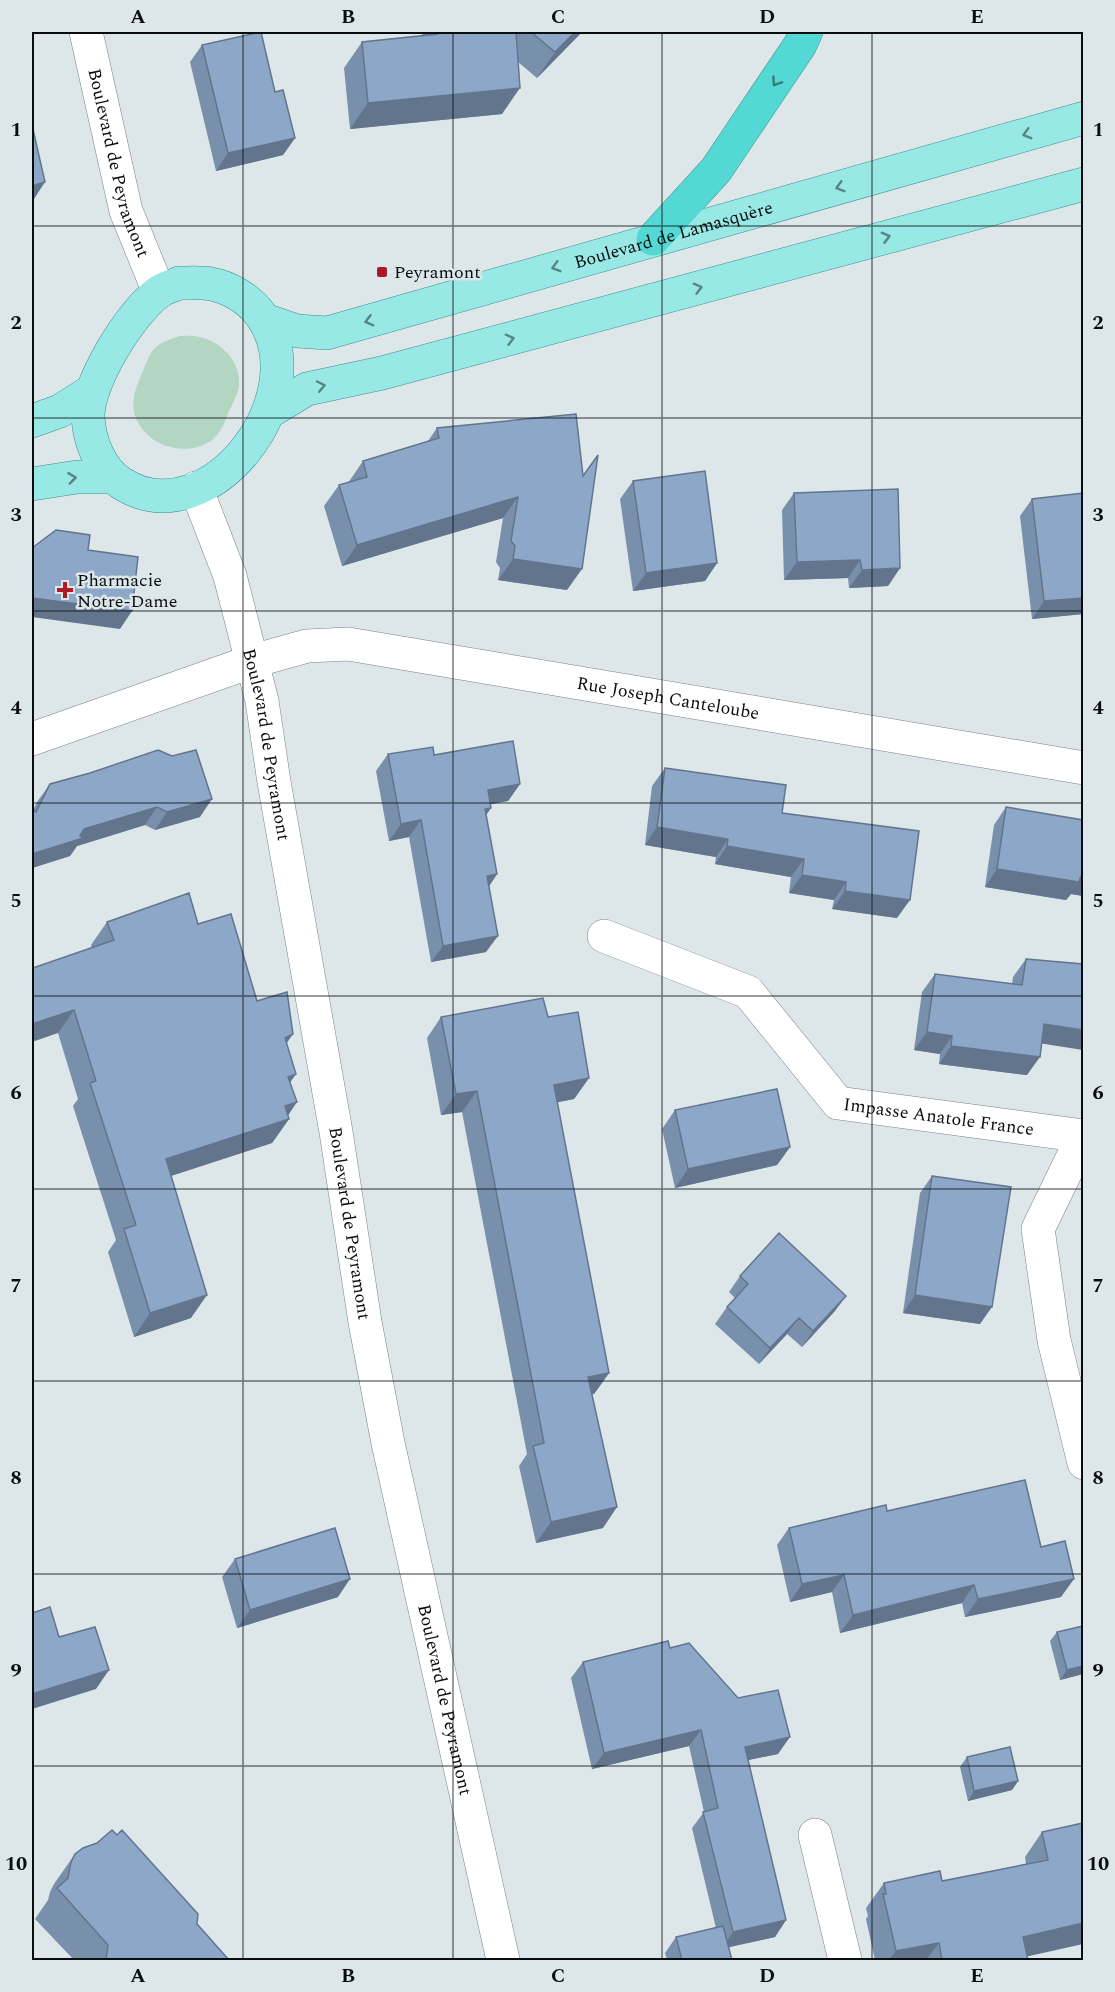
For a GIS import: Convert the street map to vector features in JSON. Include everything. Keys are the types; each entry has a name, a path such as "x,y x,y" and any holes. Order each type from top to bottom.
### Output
{"highway":[{"path":"653,239 716,170 800,45 806,32"}],"main road":[{"name":"Boulevard de Lamasquère","path":"265,320 297,331 327,333 1083,118"},
{"path":"269,412 308,389 382,373 1083,184"},
{"path":"179,283 211,284 235,292 254,306 265,320 275,341 278,368 276,393 269,412 250,444 224,473 173,496 149,495 130,489 112,477 99,458 92,441 88,416 93,390 108,357 133,318 159,292 179,283"},
{"path":"32,421 60,411 93,390"},
{"path":"32,484 77,477 112,477"}],"street":[{"name":"Boulevard de Peyramont","path":"86,32 126,211 159,292"},
{"name":"Boulevard de Peyramont","path":"195,488 230,576 262,701 276,794 336,1132 365,1322 388,1443 503,1960"},
{"name":"Rue Joseph Canteloube","path":"32,739 253,661 307,646 348,644 1083,768"},
{"name":"Impasse Anatole France","path":"604,936 748,992 838,1103 1083,1136"},
{"path":"1083,1136 1038,1229 1054,1340 1083,1463"},
{"path":"815,1835 845,1960"}],"green space":[{"path":"180,336 199,337 214,343 233,360 239,376 236,395 219,432 202,445 184,449 166,446 150,437 138,421 133,406 136,389 151,352 161,343"}],"building":[{"path":"261,32 275,92 283,90 295,138 228,153 202,45"},
{"path":"438,32 516,32 520,88 368,103 362,42 438,34"},
{"path":"531,32 575,32 555,52"},
{"path":"32,125 45,182 32,186"},
{"path":"576,414 583,476 598,455 582,569 513,559 515,546 511,541 518,497 357,545 339,485 367,477 363,461 439,438 437,428"},
{"path":"705,471 717,563 646,573 633,481"},
{"path":"898,489 900,568 862,570 860,560 797,562 794,493"},
{"path":"1083,493 1083,598 1044,601 1032,499"},
{"path":"56,530 90,535 88,550 138,557 132,611 32,598 32,548"},
{"path":"513,741 520,784 488,790 491,808 485,809 497,874 487,876 498,936 443,946 421,820 401,824 388,754 433,747 434,755"},
{"path":"158,750 172,756 196,750 212,799 167,812 157,807 84,829 80,836 83,838 32,854 32,809 36,812 50,784"},
{"path":"665,768 786,785 782,813 919,831 910,900 845,891 846,882 802,875 804,859 727,846 728,839 657,827"},
{"path":"1006,807 1083,820 1083,876 1079,882 997,869"},
{"path":"189,893 198,924 231,914 257,1001 287,992 293,1034 285,1038 296,1074 288,1077 297,1102 285,1106 289,1119 166,1159 207,1295 150,1313 124,1229 136,1225 90,1083 96,1081 74,1010 32,1024 32,961 33,968 114,940 107,922"},
{"path":"1026,959 1083,964 1083,1030 1044,1024 1040,1057 951,1046 952,1036 927,1032 935,974 1022,985"},
{"path":"543,998 548,1017 578,1012 589,1078 554,1085 609,1373 588,1377 617,1507 551,1522 533,1446 544,1443 477,1091 456,1094 441,1017"},
{"path":"777,1089 790,1147 688,1169 675,1110"},
{"path":"932,1176 1011,1187 992,1307 915,1295"},
{"path":"779,1233 846,1296 813,1331 799,1318 770,1348 727,1307 748,1284 740,1276"},
{"path":"1025,1480 1041,1547 1065,1541 1074,1579 978,1599 974,1585 853,1615 844,1575 802,1584 789,1528 886,1505 887,1511"},
{"path":"335,1528 350,1579 250,1610 235,1559"},
{"path":"50,1607 59,1637 95,1627 109,1670 32,1694 32,1613"},
{"path":"1083,1626 1083,1666 1067,1670 1057,1632"},
{"path":"668,1641 670,1648 689,1643 738,1698 778,1690 790,1737 745,1747 786,1920 733,1932 703,1812 718,1808 701,1730 604,1753 583,1662"},
{"path":"1010,1747 1018,1781 974,1791 967,1757"},
{"path":"1083,1823 1083,1923 1023,1937 1028,1960 942,1960 939,1943 896,1951 883,1894 886,1894 884,1883 940,1871 942,1881 1048,1860 1042,1832"},
{"path":"112,1830 117,1835 122,1830 198,1914 197,1924 229,1960 106,1960 108,1945 57,1888 68,1878 75,1854 97,1843"},
{"path":"723,1926 732,1960 682,1960 676,1937"}],"place":[{"name":"Peyramont","path":"382,272"},
{"name":"Pharmacie Notre-Dame","path":"65,590"}]}
